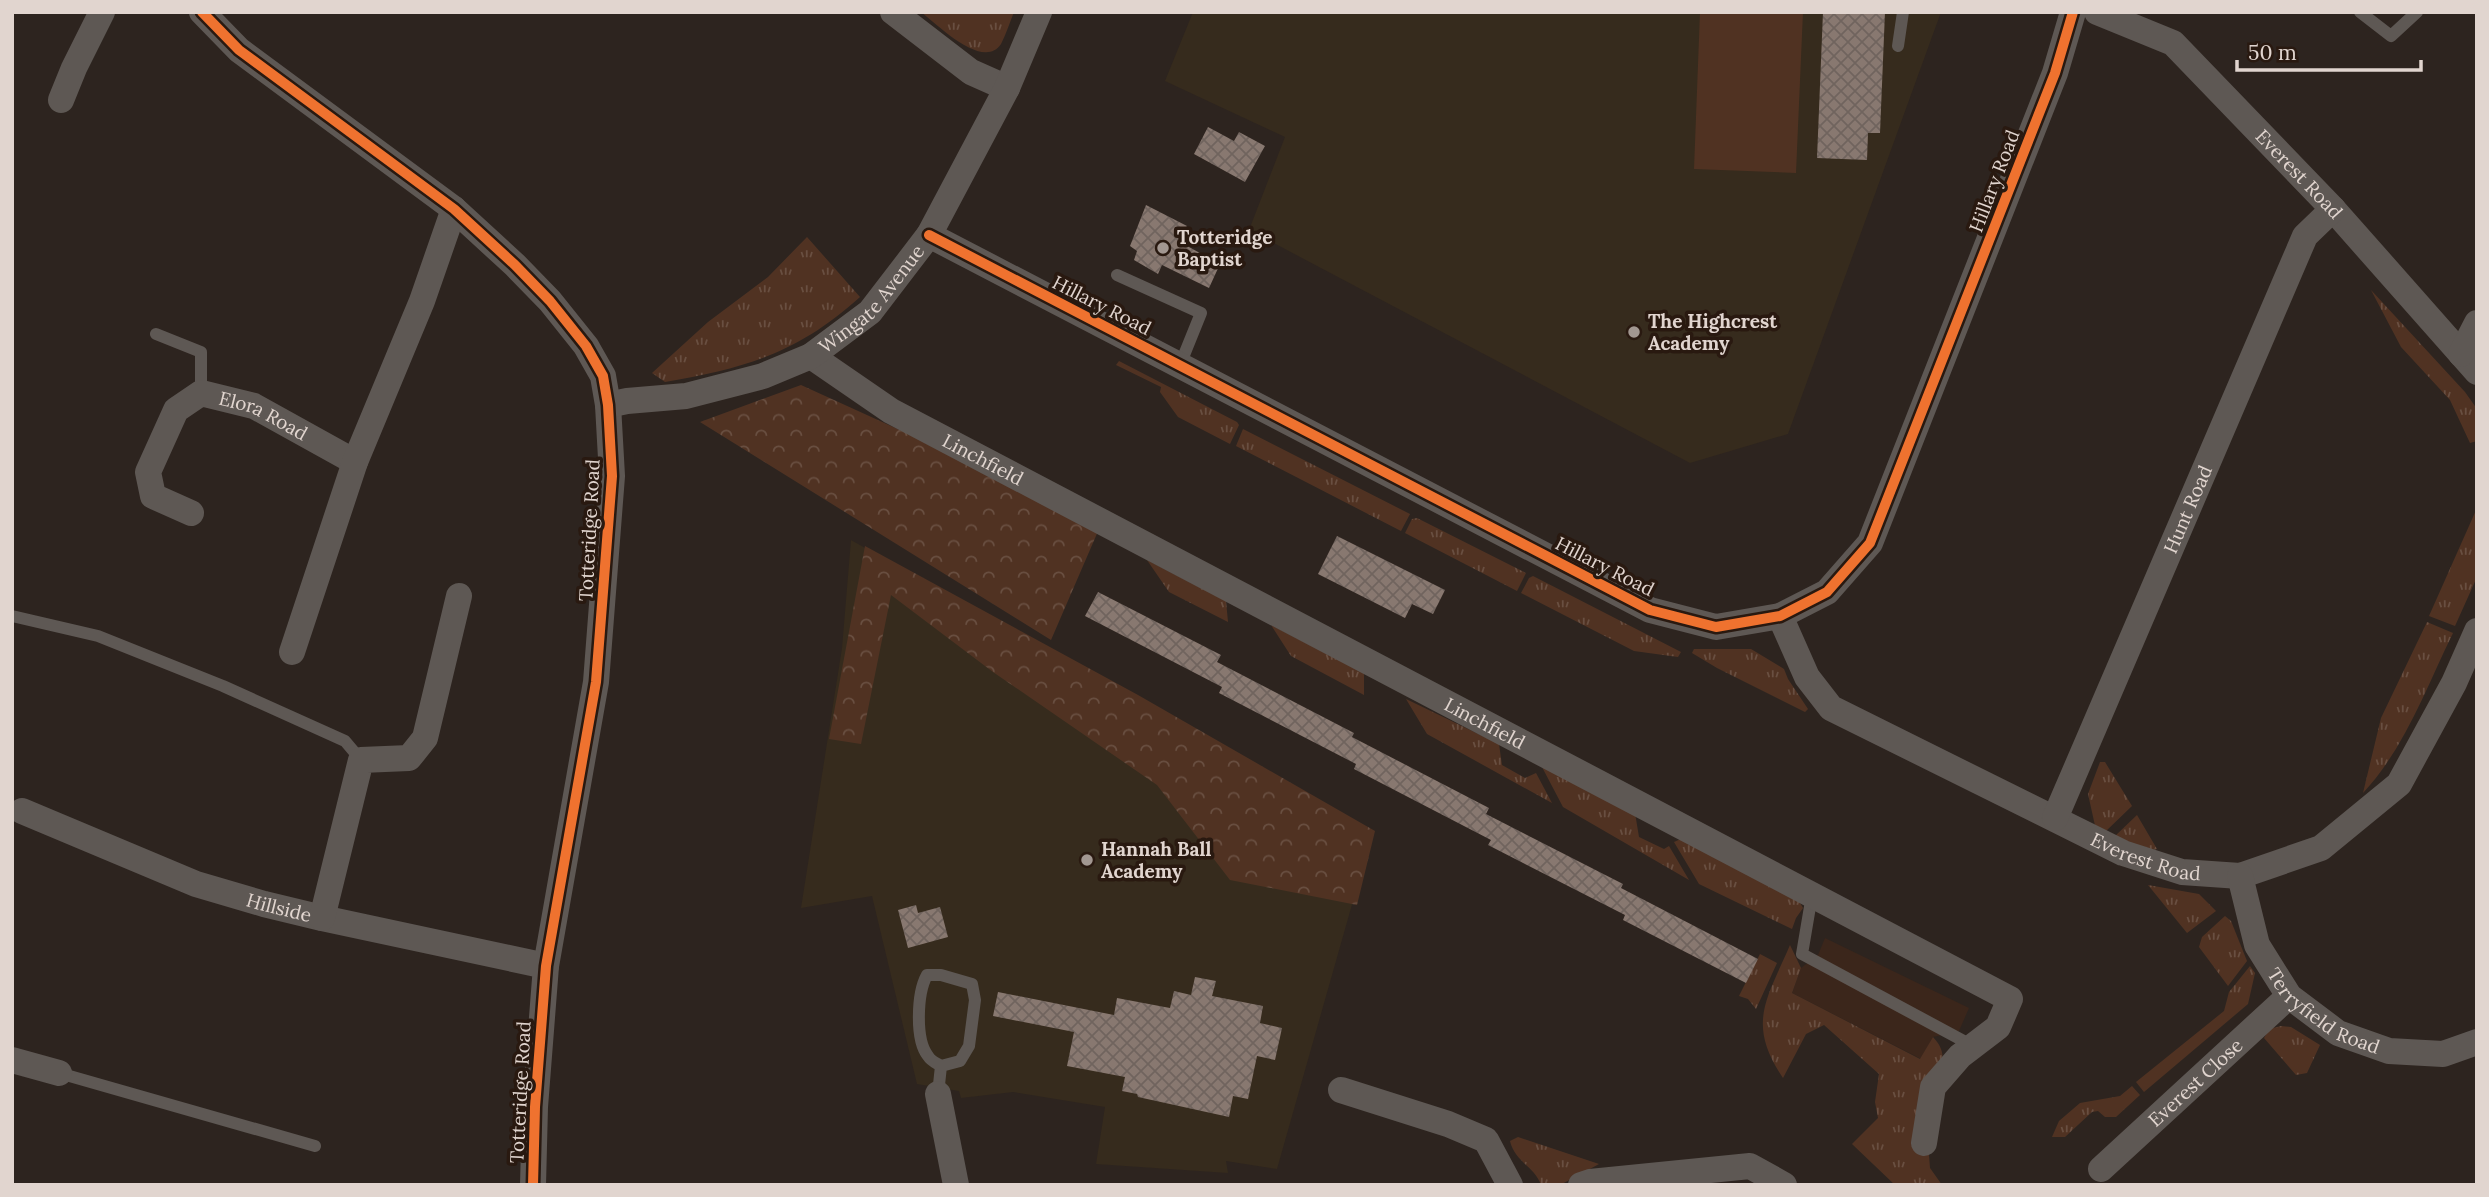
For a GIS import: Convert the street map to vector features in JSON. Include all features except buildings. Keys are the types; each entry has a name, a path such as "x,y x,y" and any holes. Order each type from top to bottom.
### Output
{"street":[{"path":"56,105 102,12"},
{"name":"Totteridge Road","path":"202,12 239,50 454,209 550,301 586,346 603,376 608,405 612,476 596,682 546,966 535,1107 533,1185"},
{"path":"893,12 971,72 1007,88"},
{"name":"Wingate Avenue","path":"608,405 686,397 763,376 811,356 870,312 929,234 1007,88 1039,12"},
{"name":"Hillary Road","path":"929,234 1650,610 1716,627 1780,616 1827,592 1870,543 2055,73 2073,12"},
{"name":"Everest Road","path":"2097,12 2173,43 2333,209 2469,363"},
{"path":"292,652 355,462 422,301 454,209"},
{"name":"Hunt Road","path":"2055,818 2305,236 2333,209"},
{"path":"2469,363 2477,323"},
{"name":"Linchfield","path":"811,356 891,411 2010,999 1998,1027 1960,1056 1933,1087 1924,1143"},
{"name":"Elora Road","path":"191,513 153,496 148,472 176,410 201,393 254,406 355,462"},
{"path":"322,918 361,760 409,758 425,738 459,596"},
{"name":"Everest Road","path":"1780,616 1807,677 1831,708 2123,853 2182,872 2240,876 2321,848 2399,784 2454,683 2477,631"},
{"name":"Hillside","path":"22,811 196,884 322,918 546,966"},
{"name":"Terryfield Road","path":"2240,876 2257,945 2289,996 2338,1033 2389,1051 2443,1054 2477,1042"},
{"name":"Everest Close","path":"2101,1169 2289,996"},
{"path":"12,1060 59,1073"},
{"path":"1341,1090 1448,1124 1486,1140 1510,1185"},
{"path":"938,1094 956,1185"},
{"path":"1581,1185 1750,1166 1784,1185"}],"lane":[{"path":"1898,46 1903,12"},
{"path":"2360,12 2391,36 2417,12"},
{"path":"1117,275 1202,313 1180,365"},
{"path":"156,334 201,352 201,393"},
{"path":"12,616 97,636 223,686 345,741 361,760"},
{"path":"1812,894 1802,954 1973,1046"},
{"path":"927,975 941,975 972,984 975,1000 969,1046 960,1061 941,1066 926,1054 922,1040 919,1013 922,984 927,975"},
{"path":"938,1094 941,1066"},
{"path":"59,1073 315,1146"}],"shaded area":[{"name":"The Highcrest Academy","path":"1193,12 1941,12 1788,434 1690,463 1249,230 1285,137 1165,81"},
{"name":"Hannah Ball Academy","path":"851,540 1372,834 1277,1169 1226,1161 1228,1173 1096,1164 1105,1107 1013,1092 961,1098 959,1091 917,1084 872,896 801,908 842,648"},
{"path":"1825,938 1969,1008 1959,1031 1933,1037 1921,1059 1792,993 1801,968 1818,955"}],"green space":[{"path":"921,12 1014,12 1001,44 993,51 983,52 960,43"},
{"path":"1700,12 1803,12 1796,173 1694,169"},
{"path":"807,237 860,297 815,332 792,345 746,364 665,382 652,373 708,322 768,277"},
{"path":"2371,290 2465,392 2477,409 2477,441 2470,443 2450,400 2401,347"},
{"path":"1119,361 1237,422 1239,425 1230,444 1178,417 1160,392 1161,387 1116,365"},
{"path":"801,385 1102,522 1051,640 700,422"},
{"path":"1243,429 1410,514 1401,531 1236,446"},
{"path":"2477,508 2477,577 2455,626 2429,616"},
{"path":"1417,518 1526,573 1517,591 1405,533 1412,519"},
{"path":"865,546 1138,695 1375,831 1357,905 1230,880 1157,785 993,672 891,595 861,744 829,739"},
{"path":"1147,560 1226,601 1228,622 1169,592"},
{"path":"1533,576 1681,652 1678,657 1634,651 1521,593 1529,578"},
{"path":"2427,622 2453,633 2403,737 2363,793 2381,718"},
{"path":"1271,625 1364,673 1364,695 1291,656"},
{"path":"1694,649 1751,649 1784,669 1808,709 1805,712 1717,668 1692,653"},
{"path":"1406,699 1499,744 1502,765 1525,778 1536,773 1552,803 1427,734"},
{"path":"2100,762 2105,762 2132,806 2106,831 2096,830 2088,794"},
{"path":"1542,767 1635,813 1639,837 1664,849 1669,846 1689,880 1563,807"},
{"path":"2137,815 2157,849 2149,851 2114,837"},
{"path":"1683,838 1796,896 1803,908 1792,929 1699,884 1674,842"},
{"path":"2148,885 2199,894 2216,911 2187,933"},
{"path":"2225,916 2231,921 2247,961 2228,986 2199,947 2202,937"},
{"path":"1790,945 1801,968 1792,993 1920,1059 1933,1037 1939,1046 1942,1063 1926,1117 1930,1168 1942,1185 1895,1185 1852,1144 1878,1118 1875,1102 1879,1074 1824,1025 1806,1034 1783,1078 1765,1042 1763,1026 1768,996"},
{"path":"1760,954 1777,963 1756,1009 1748,999 1739,996"},
{"path":"2250,966 2255,973 2248,1004 2144,1092 2136,1082 2224,1011 2229,992"},
{"path":"2291,1027 2320,1045 2307,1073 2296,1075 2264,1038 2269,1029"},
{"path":"2132,1086 2140,1095 2116,1117 2105,1117 2098,1111 2092,1112 2065,1137 2052,1137 2059,1121 2080,1103 2120,1096"},
{"path":"1518,1137 1599,1164 1560,1185 1541,1185 1513,1148 1510,1141"}],"cycle path":[{"path":"202,12 239,50 454,209 550,301 586,346 603,376 608,405 612,476 596,682 546,966 535,1107 533,1185"},
{"path":"929,235 1650,610 1716,627 1780,616 1827,592 1870,543 2055,73 2073,12"}],"place":[{"name":"Totteridge Baptist","path":"1163,248"},
{"name":"The Highcrest Academy","path":"1634,332"},
{"name":"Hannah Ball Academy","path":"1087,860"}]}
